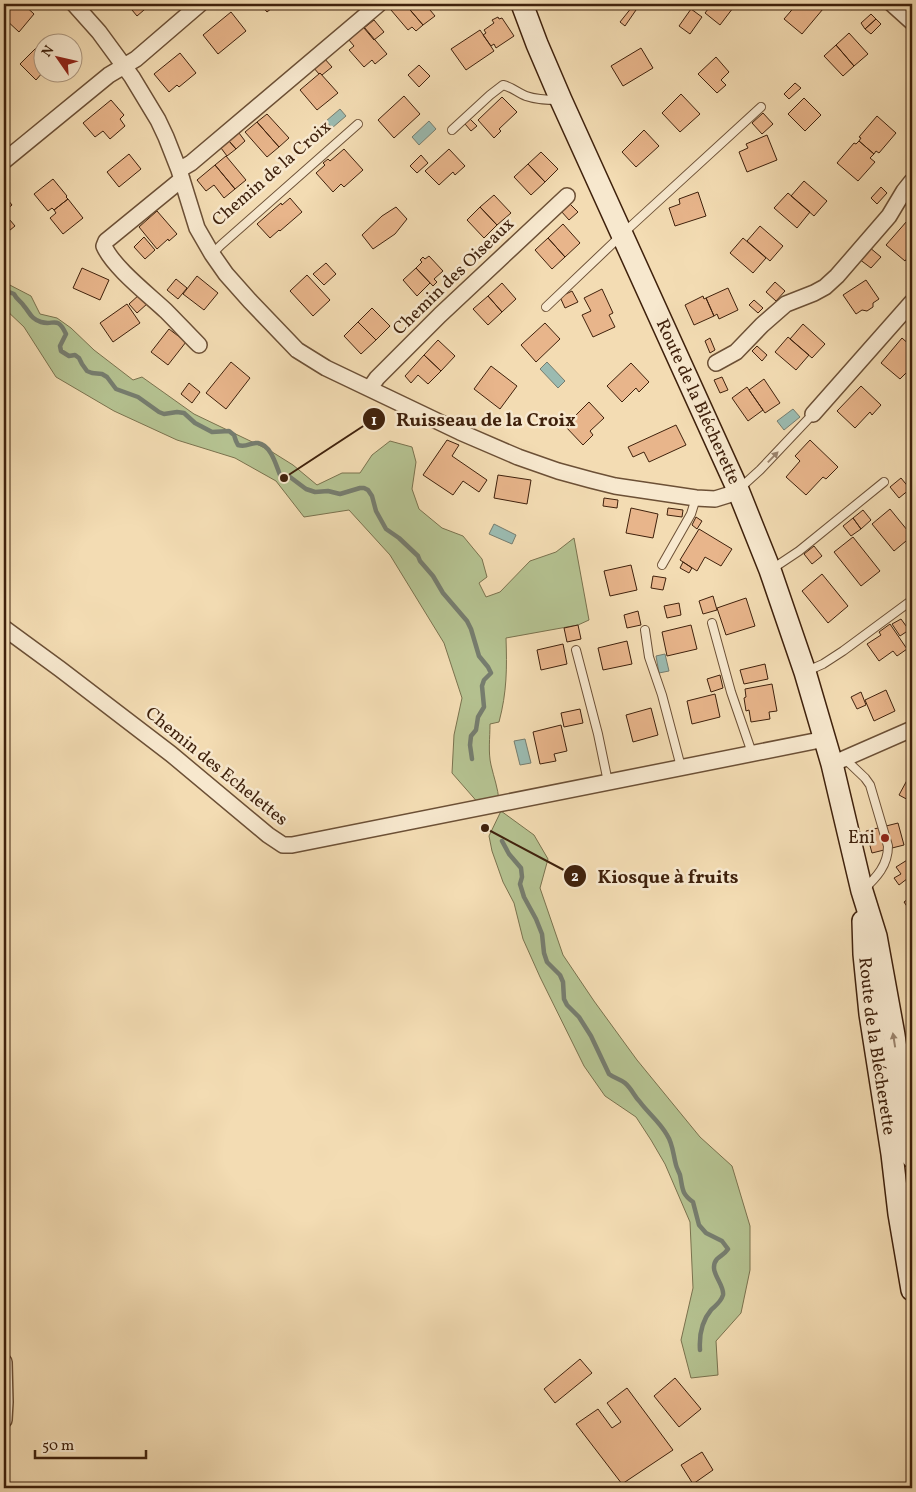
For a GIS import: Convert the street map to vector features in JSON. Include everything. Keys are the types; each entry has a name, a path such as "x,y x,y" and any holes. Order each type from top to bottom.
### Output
{"main road":[{"name":"Route de la Blécherette","path":"522,4 561,100 738,490 770,570 805,672 825,739 838,761 862,891 876,936 911,1138 912,1157"},
{"name":"Route de la Blécherette","path":"862,891 864,954 870,1014 892,1154 905,1191 912,1290"}],"street":[{"name":"Chemin de la Croix","path":"74,4 88,18 124,66 158,120 180,175 197,228 212,254 226,274 250,301 298,350 326,368 491,446 558,471 615,486 696,498 715,499 738,490"},
{"path":"4,161 108,75 136,58 200,4"},
{"path":"199,345 126,274 107,252 104,246 106,241 191,163 378,4"},
{"path":"892,4 912,22"},
{"path":"716,363 736,352 762,324 786,304 826,287 889,216 912,181"},
{"name":"Chemin des Oiseaux","path":"370,388 377,378 440,315 567,196"},
{"path":"813,414 912,302"},
{"name":"Chemin des Echelettes","path":"4,628 171,754 268,835 283,845 292,845 825,739"},
{"path":"838,761 912,729"},
{"path":"4,1362 4,1420"}],"lane":[{"path":"452,130 503,85 531,97 561,100"},
{"path":"546,306 760,107"},
{"name":"Chemin de la Croix","path":"212,254 220,244 358,124"},
{"path":"738,490 755,475 813,414"},
{"path":"770,570 799,551 884,482"},
{"path":"662,565 691,514 696,498"},
{"path":"805,672 823,664 843,651 912,600"},
{"path":"712,623 731,692 752,753"},
{"path":"645,630 649,657 662,695 681,767"},
{"path":"576,650 598,734 608,782"},
{"path":"838,761 865,778 870,785 888,846 888,855 883,867 876,879 862,891"}],"green space":[{"path":"4,282 31,296 40,314 57,318 133,380 142,377 194,414 269,450 293,465 317,485 342,473 360,473 372,455 390,441 412,447 416,462 412,489 419,509 442,528 463,536 482,559 487,577 479,583 486,597 500,592 530,561 556,552 574,538 589,620 578,625 506,638 504,700 499,722 490,724 490,760 499,801 480,805 452,773 454,735 462,698 444,643 390,555 349,510 304,517 276,481 235,458 177,440 114,411 56,377 24,327 4,308"},
{"path":"501,811 534,835 548,859 540,888 563,955 637,1060 700,1137 732,1166 750,1226 750,1270 741,1313 716,1341 718,1375 691,1378 681,1340 693,1288 690,1222 665,1164 651,1140 636,1117 605,1096 584,1066 540,977 523,939 514,903 503,882 492,851 489,836"}],"water":[{"path":"340,109 346,116 332,128 326,121"},
{"path":"429,121 436,129 419,145 412,137"},
{"path":"547,362 565,381 558,388 540,369"},
{"path":"793,409 800,417 784,430 777,421"},
{"path":"494,524 516,535 512,544 489,534"},
{"path":"665,654 669,671 659,673 656,656"},
{"path":"525,739 531,763 520,765 514,741"}],"building":[{"path":"4,4 23,4 34,14 19,32 4,18"},
{"path":"127,4 151,4 137,16"},
{"path":"260,4 277,4 267,12"},
{"path":"399,4 405,4 423,25 416,31 412,27 408,30 391,10"},
{"path":"405,4 425,4 435,16 423,25"},
{"path":"712,4 736,4 720,25 705,13"},
{"path":"797,4 817,4 823,9 802,34 784,19"},
{"path":"632,7 636,10 625,26 620,22"},
{"path":"691,9 702,17 690,34 679,26"},
{"path":"231,12 246,31 218,54 203,35"},
{"path":"871,14 876,19 865,29 861,23"},
{"path":"498,17 499,19 502,18 514,36 496,48 494,44 491,46 483,35 486,33 484,30 494,23 492,20"},
{"path":"876,19 881,24 871,34 865,29"},
{"path":"374,20 384,32 374,40 364,28"},
{"path":"364,27 387,54 375,64 372,60 364,67 349,50 354,46 349,40"},
{"path":"480,30 494,51 466,70 451,49"},
{"path":"849,33 868,54 854,66 836,45"},
{"path":"836,45 854,66 843,76 824,56"},
{"path":"641,48 653,68 623,86 611,66"},
{"path":"32,52 32,76 20,64"},
{"path":"180,53 196,73 179,87 177,85 169,92 154,74"},
{"path":"716,57 729,72 721,80 726,85 717,93 698,74"},
{"path":"324,58 332,67 322,75 313,67"},
{"path":"419,65 430,76 419,87 408,75"},
{"path":"320,73 338,93 317,110 300,90"},
{"path":"795,83 801,88 789,99 784,94"},
{"path":"681,94 700,114 680,132 662,113"},
{"path":"404,96 420,114 394,138 378,120"},
{"path":"502,97 517,112 499,129 501,131 494,138 478,120"},
{"path":"804,98 821,115 805,131 788,114"},
{"path":"111,100 124,115 120,119 125,126 110,139 103,131 95,137 83,123"},
{"path":"763,113 773,124 762,134 752,123"},
{"path":"267,114 289,138 279,147 257,122"},
{"path":"877,116 896,133 879,153 876,151 874,154 859,141 861,138 859,137"},
{"path":"470,119 477,126 471,131 465,124"},
{"path":"257,122 279,147 267,157 245,132"},
{"path":"644,130 659,146 636,167 622,152"},
{"path":"239,133 245,141 236,149 229,141"},
{"path":"767,135 777,160 747,172 739,152 748,148 746,144"},
{"path":"229,141 236,149 227,156 221,148"},
{"path":"859,141 874,154 870,158 875,162 858,181 837,163 854,143 856,144"},
{"path":"344,149 363,170 344,187 341,184 333,192 316,173 325,165 323,163 328,159 330,161"},
{"path":"449,149 465,166 455,175 453,172 439,185 425,171"},
{"path":"541,152 558,169 545,182 528,164"},
{"path":"129,154 141,169 119,187 107,172"},
{"path":"421,155 428,163 417,173 410,166"},
{"path":"226,156 246,180 235,189 215,165"},
{"path":"528,164 545,182 531,195 514,177"},
{"path":"215,165 235,189 224,198 214,185 206,191 197,180"},
{"path":"53,179 68,199 54,210 52,208 48,211 34,194"},
{"path":"804,181 827,201 814,216 791,196"},
{"path":"881,187 887,193 877,204 871,198"},
{"path":"698,192 706,216 675,226 669,208 680,204 679,199"},
{"path":"788,193 810,212 797,228 774,208"},
{"path":"4,195 12,205 5,211 4,210"},
{"path":"494,195 511,213 497,225 480,207"},
{"path":"290,198 302,212 270,238 257,224 281,203 282,205"},
{"path":"68,199 83,218 63,234 50,218 56,213 54,210"},
{"path":"569,203 578,212 569,220 561,211"},
{"path":"396,207 407,219 395,234 373,249 362,235 382,216"},
{"path":"480,207 497,225 484,238 467,220"},
{"path":"157,211 177,234 157,249 139,227"},
{"path":"4,213 15,226 4,235"},
{"path":"907,221 912,226 912,252 905,261 886,245"},
{"path":"563,224 580,243 565,257 548,238"},
{"path":"760,226 783,246 770,261 747,241"},
{"path":"144,237 155,250 145,259 134,247"},
{"path":"548,238 565,257 552,269 535,250"},
{"path":"743,238 766,258 753,273 730,253"},
{"path":"869,247 881,257 871,268 859,259"},
{"path":"429,256 443,271 434,279 437,282 433,286 416,268 422,262 420,260 423,257 425,259"},
{"path":"326,263 336,274 324,285 313,274"},
{"path":"82,268 109,280 100,300 73,288"},
{"path":"416,268 430,283 417,296 403,280"},
{"path":"307,275 330,300 313,316 290,291"},
{"path":"197,276 218,293 204,310 183,294"},
{"path":"176,279 187,288 178,299 167,290"},
{"path":"866,280 879,299 867,311 862,310 856,314 843,295"},
{"path":"775,282 785,291 776,301 766,292"},
{"path":"502,283 516,299 502,312 488,296"},
{"path":"728,288 738,310 719,319 717,314 714,316 706,298"},
{"path":"602,289 613,313 609,315 615,327 593,337 582,315 591,311 584,298"},
{"path":"572,291 578,302 565,308 560,297"},
{"path":"140,294 148,303 137,313 129,304"},
{"path":"488,296 502,312 488,325 473,309"},
{"path":"703,296 704,299 706,298 714,316 694,325 685,305"},
{"path":"754,300 763,308 758,313 749,305"},
{"path":"127,304 140,323 113,342 100,323"},
{"path":"372,308 390,326 376,340 358,322"},
{"path":"358,322 376,340 361,354 344,336"},
{"path":"545,323 560,339 536,362 521,345"},
{"path":"803,324 825,344 812,358 790,339"},
{"path":"169,329 186,342 168,365 151,352"},
{"path":"788,337 809,355 796,370 775,352"},
{"path":"710,338 715,350 710,353 705,341"},
{"path":"902,338 912,347 912,370 900,379 881,363"},
{"path":"438,340 455,356 441,371 424,355"},
{"path":"757,346 767,355 762,361 752,351"},
{"path":"424,355 441,371 428,384 418,375 411,383 405,376"},
{"path":"231,362 250,378 226,409 206,393"},
{"path":"631,363 649,382 639,392 636,388 622,402 607,386"},
{"path":"491,366 517,386 500,409 474,389"},
{"path":"722,377 728,390 720,393 714,380"},
{"path":"764,379 780,403 765,413 749,390"},
{"path":"189,383 200,392 192,403 181,394"},
{"path":"861,386 881,405 872,415 870,412 855,428 837,411"},
{"path":"747,387 763,410 748,421 732,398"},
{"path":"589,402 604,418 590,431 593,435 583,445 565,426"},
{"path":"676,425 686,445 649,462 644,452 633,457 628,447"},
{"path":"447,440 459,445 452,456 487,480 479,492 463,481 453,495 423,475"},
{"path":"810,440 838,467 826,479 823,477 806,495 786,477 800,461 795,456"},
{"path":"498,475 531,480 527,504 494,498"},
{"path":"901,478 910,489 899,498 890,487"},
{"path":"604,498 618,500 617,508 603,506"},
{"path":"631,508 658,514 653,538 626,533"},
{"path":"668,508 683,510 682,517 667,515"},
{"path":"890,509 912,536 894,551 872,524"},
{"path":"863,510 871,520 861,529 853,518"},
{"path":"696,517 702,521 697,529 692,525"},
{"path":"853,518 861,529 851,536 843,526"},
{"path":"699,529 732,549 721,566 705,557 697,571 680,560"},
{"path":"853,537 880,571 861,586 834,552"},
{"path":"814,546 822,556 812,564 804,554"},
{"path":"683,562 692,568 689,573 680,568"},
{"path":"631,565 637,590 610,596 604,571"},
{"path":"822,574 848,606 828,623 802,591"},
{"path":"653,576 666,578 663,590 651,588"},
{"path":"713,596 717,610 703,614 699,601"},
{"path":"746,598 755,626 726,635 717,608"},
{"path":"679,603 681,615 667,618 664,606"},
{"path":"638,611 641,625 627,628 624,615"},
{"path":"901,619 909,630 900,636 892,624"},
{"path":"890,624 907,649 897,656 893,651 879,661 867,644 881,635 879,632"},
{"path":"578,625 581,639 567,642 564,628"},
{"path":"691,625 697,649 667,656 662,632"},
{"path":"627,641 632,664 603,670 598,648"},
{"path":"563,644 567,664 541,670 537,650"},
{"path":"765,664 768,679 744,684 740,670"},
{"path":"720,675 723,688 711,692 707,679"},
{"path":"772,684 777,711 769,712 770,719 751,722 749,710 746,711 745,689"},
{"path":"886,690 895,711 874,721 865,700"},
{"path":"861,692 866,705 857,709 851,697"},
{"path":"715,694 720,717 692,724 687,701"},
{"path":"651,708 658,735 633,742 626,715"},
{"path":"580,709 583,723 564,727 561,713"},
{"path":"561,725 567,751 554,754 556,761 540,764 533,732"},
{"path":"912,771 912,802 899,795"},
{"path":"486,823 489,831 483,833 481,825"},
{"name":"Eni","path":"898,823 904,845 872,853 866,831"},
{"path":"912,857 912,875 899,885 894,878 901,874 896,867"},
{"path":"912,896 912,914 904,902"},
{"path":"580,1359 592,1373 555,1403 544,1389"},
{"path":"675,1378 701,1409 679,1427 654,1396"},
{"path":"627,1388 673,1450 622,1484 576,1424 598,1409 612,1428 621,1422 607,1403"},
{"path":"702,1452 713,1470 693,1484 681,1465"}],"waterway":[{"path":"4,290 14,294 35,319 45,323 58,323 66,334 60,346 61,351 69,356 75,355 79,358 87,371 107,377 116,389 138,397 164,414 184,413 195,423 212,432 229,431 234,435 238,445 244,446 255,443 263,445 270,451 280,475 284,478 290,477 306,489 315,492 328,491 340,494 360,488 368,490 372,496 376,511 386,529 399,538 418,556 443,593 467,621 479,656 491,673 484,680 482,686 484,707 478,717 476,730 471,736 472,759"},
{"path":"502,841 509,854 521,868 522,877 520,884 524,897 542,934 547,962 560,975 563,982 564,999 567,1005 579,1017 591,1036 609,1074 627,1085 664,1130 672,1146 683,1190 686,1196 693,1202 699,1225 706,1233 722,1241 728,1249 714,1264 715,1273 722,1286 723,1295 720,1302 711,1310 703,1324 700,1334 700,1350"}],"place":[{"name":"Ruisseau de la Croix","path":"284,478"},
{"name":"Kiosque à fruits","path":"485,828"},
{"name":"Eni","path":"885,838"}]}
